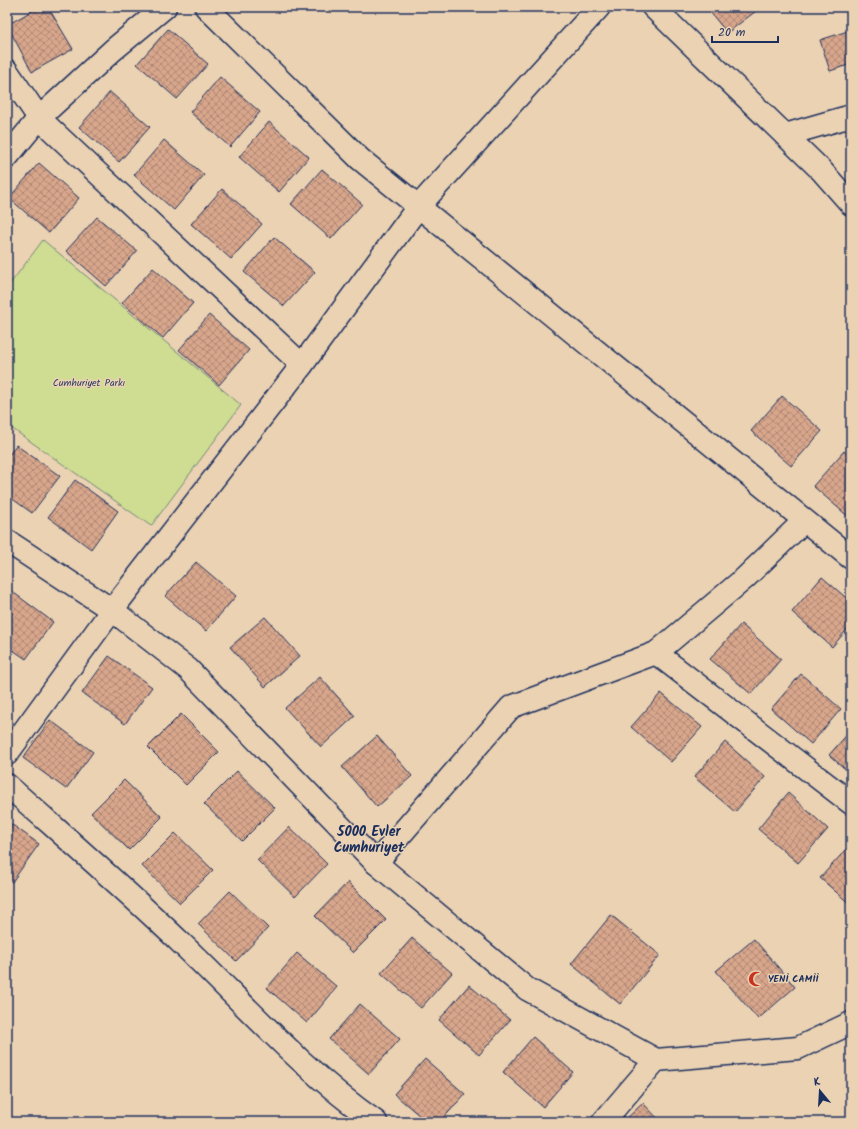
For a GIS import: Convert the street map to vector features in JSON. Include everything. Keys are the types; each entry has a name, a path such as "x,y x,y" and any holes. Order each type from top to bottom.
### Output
{"street":[{"path":"7,157 39,118 113,50 165,7"},
{"path":"206,7 360,159 851,558"},
{"path":"7,754 112,610 302,365 418,207 599,7"},
{"path":"653,7 821,170 851,204"},
{"path":"7,71 39,118 302,365"},
{"path":"785,135 851,116"},
{"path":"376,863 511,707 656,653 745,578 804,521"},
{"path":"7,541 112,610 188,669 376,863 527,989 656,1060 798,1048 851,1024"},
{"path":"656,653 851,803"},
{"path":"7,785 180,942 288,1050 358,1110 376,1122"},
{"path":"603,1122 656,1060"}],"green space":[{"name":"Cumhuriyet Parkı","path":"43,240 241,405 151,526 7,425 7,288"}],"building":[{"path":"39,7 48,7 73,49 32,72 7,25"},
{"path":"94,7 103,7 96,11"},
{"path":"706,7 753,7 756,11 727,33"},
{"path":"168,29 208,64 177,99 137,64"},
{"path":"851,30 851,64 830,71 820,40"},
{"path":"220,77 260,112 230,147 190,112"},
{"path":"110,92 150,127 119,162 79,127"},
{"path":"269,122 309,157 279,192 239,157"},
{"path":"164,140 204,175 174,210 134,175"},
{"path":"39,163 79,198 49,233 9,198"},
{"path":"322,169 362,204 331,239 291,204"},
{"path":"222,189 262,224 231,259 191,224"},
{"path":"97,217 137,251 106,286 66,251"},
{"path":"274,237 315,272 284,306 244,272"},
{"path":"153,268 193,303 163,338 122,303"},
{"path":"209,315 249,350 219,385 179,350"},
{"path":"782,396 822,431 791,466 751,431"},
{"path":"16,445 60,476 32,513 7,495 7,458"},
{"path":"844,451 851,457 851,519 813,486"},
{"path":"75,480 118,511 91,549 48,517"},
{"path":"196,562 236,596 206,631 165,596"},
{"path":"822,577 851,602 851,625 832,647 792,612"},
{"path":"10,590 53,622 26,659 7,646 7,595"},
{"path":"265,617 300,656 265,687 230,647"},
{"path":"741,624 781,659 751,694 710,659"},
{"path":"109,656 152,687 125,724 82,693"},
{"path":"801,674 841,709 811,744 771,709"},
{"path":"320,677 355,716 321,747 285,708"},
{"path":"661,693 702,727 671,762 631,727"},
{"path":"181,714 219,752 186,785 148,747"},
{"path":"50,720 93,752 66,789 23,758"},
{"path":"851,730 851,774 829,755"},
{"path":"377,736 412,776 377,807 342,767"},
{"path":"725,742 765,777 735,812 694,777"},
{"path":"237,771 275,808 242,841 204,804"},
{"path":"124,780 162,817 129,850 91,813"},
{"path":"788,793 828,829 798,863 758,829"},
{"path":"7,821 39,844 12,882 7,878"},
{"path":"289,827 327,864 295,897 257,860"},
{"path":"175,833 213,870 180,903 142,866"},
{"path":"851,844 851,905 820,878"},
{"path":"348,882 386,920 353,953 315,916"},
{"path":"230,891 268,928 236,961 198,924"},
{"path":"611,915 660,955 620,1004 571,964"},
{"path":"412,938 452,973 421,1008 381,973"},
{"name":"YENİ CAMİİ","path":"754,939 795,987 758,1019 716,971"},
{"path":"297,953 337,987 307,1023 267,988"},
{"path":"469,985 510,1020 479,1055 439,1020"},
{"path":"360,1004 400,1039 369,1074 329,1039"},
{"path":"533,1037 573,1072 543,1107 503,1072"},
{"path":"425,1059 465,1094 440,1122 427,1122 394,1094"},
{"path":"643,1103 661,1122 623,1122"}],"place":[{"name":"YENİ CAMİİ","path":"756,979"}],"district":[{"name":"5000 Evler Cumhuriyet","path":"369,840"}]}
